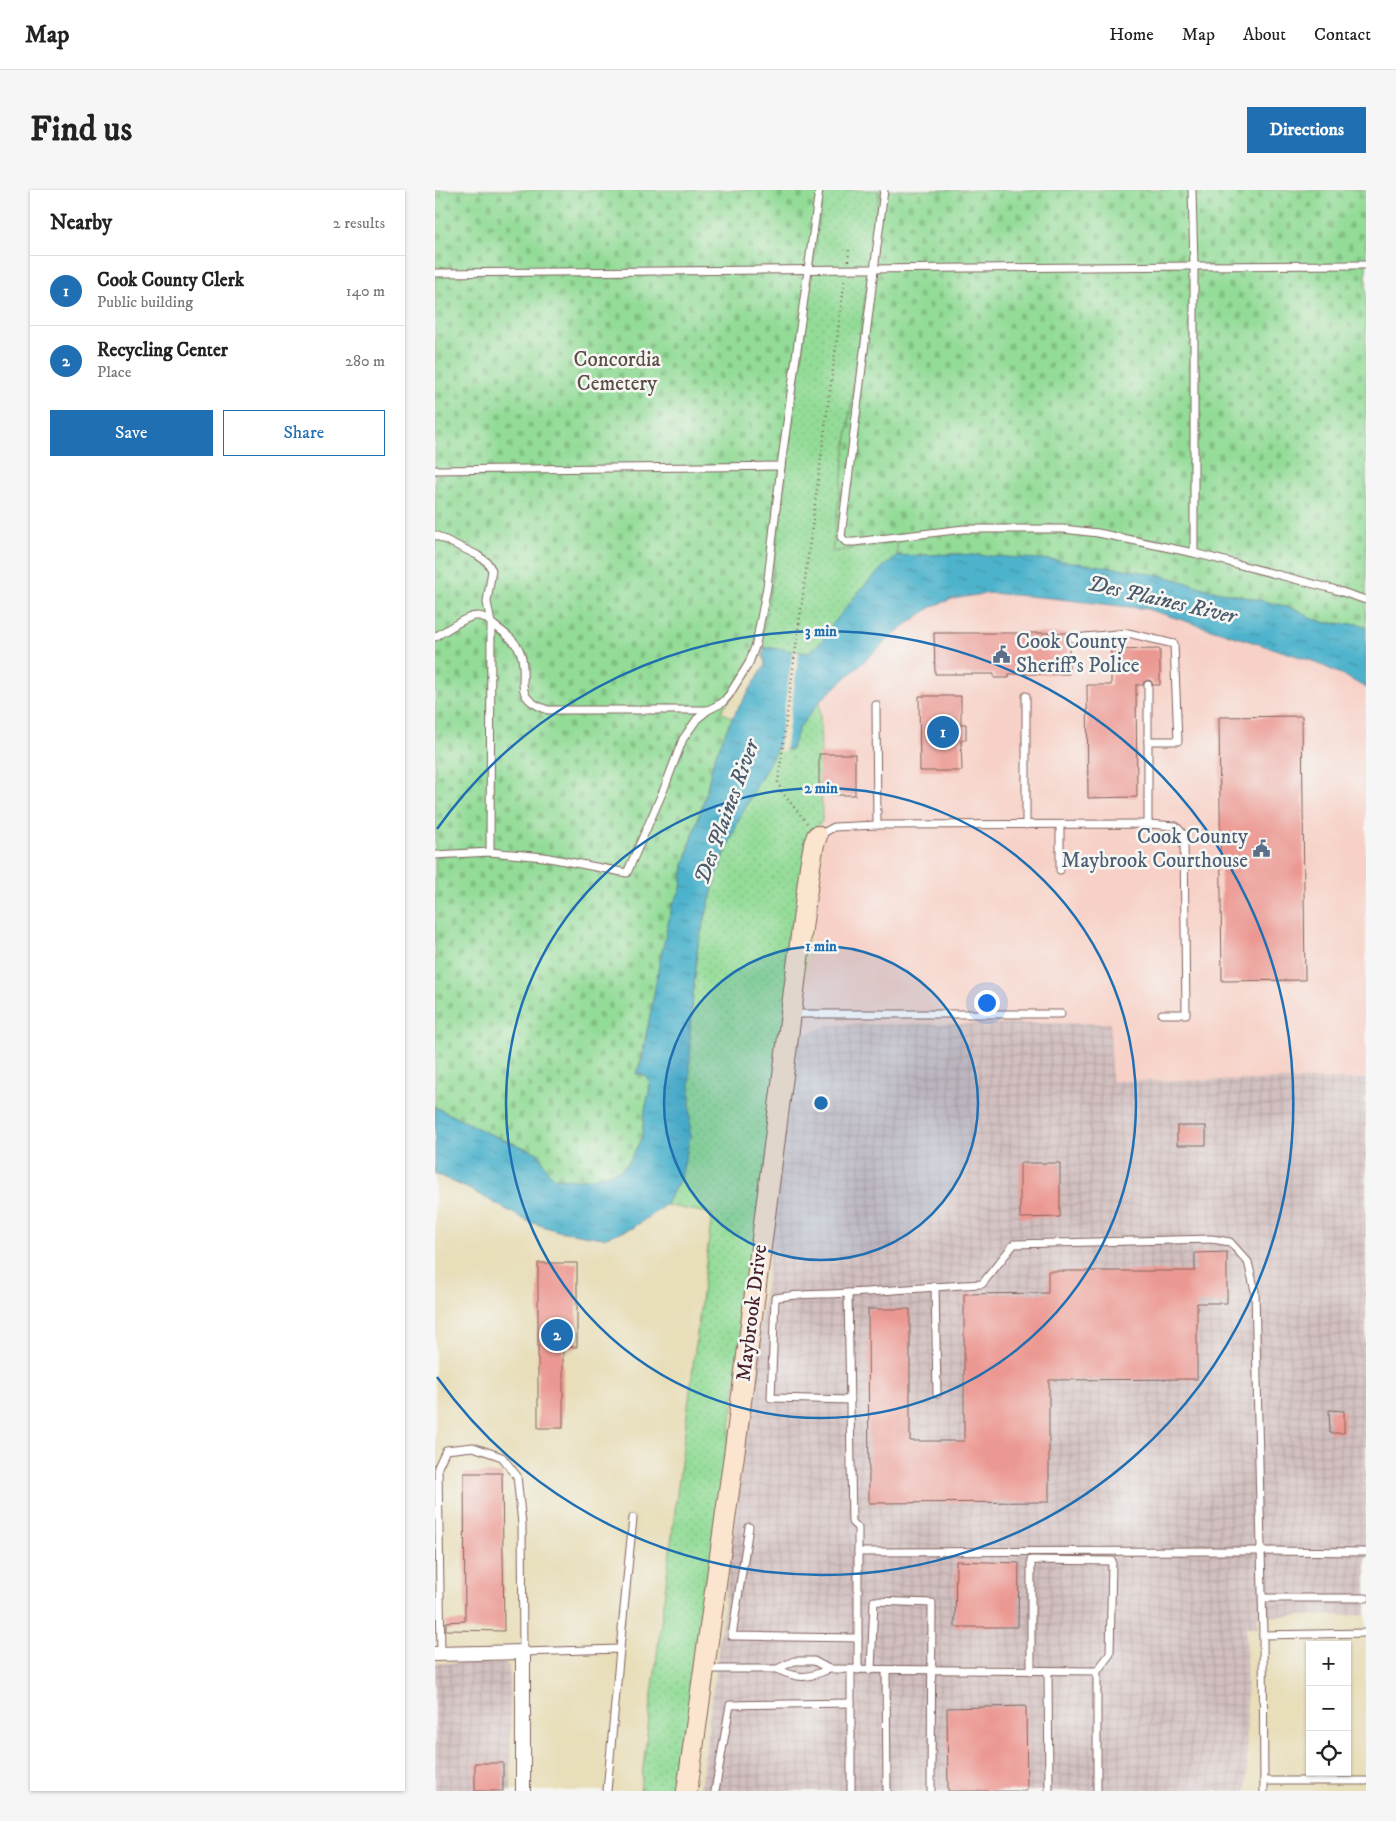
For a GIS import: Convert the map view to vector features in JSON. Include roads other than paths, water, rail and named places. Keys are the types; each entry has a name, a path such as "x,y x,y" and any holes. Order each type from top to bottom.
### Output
{"street":[{"name":"Maybrook Drive","path":"687,1791 705,1669 810,866 813,844 817,836"},
{"path":"438,1654 523,1652 523,1791"}],"lane":[{"path":"435,855 489,852 544,857 627,873 661,797 683,739 697,719 708,710 722,703 729,695 749,663 756,644 767,587 781,466 819,190"},
{"path":"884,190 841,537 846,542 964,529 1063,529 1098,533 1194,553 1333,589 1366,600"},
{"path":"1192,190 1194,266 1194,553"},
{"path":"435,274 1366,265"},
{"path":"435,470 781,466"},
{"path":"435,535 477,555 487,562 492,570 487,602 491,623 489,852"},
{"path":"435,637 465,619 484,616 516,644 521,654 524,692 529,700 548,710 708,710"},
{"path":"1074,638 1128,632 1174,644 1178,741 1148,741"},
{"path":"1148,685 1148,824"},
{"path":"1026,696 1026,825"},
{"path":"876,705 877,825"},
{"path":"817,836 834,828 877,825 1148,824 1176,826 1184,835 1186,1014 1163,1014"},
{"path":"1060,825 1060,870"},
{"path":"791,1014 1061,1014"},
{"path":"851,1400 771,1398 775,1298 982,1284 1013,1244 1213,1239 1230,1242 1248,1262 1255,1291 1263,1598 1264,1791"},
{"path":"935,1286 937,1394"},
{"path":"848,1293 852,1522 858,1528 858,1638 851,1703 851,1791"},
{"path":"438,1654 437,1467 446,1450 473,1447 502,1457 517,1476 522,1524 523,1652 620,1649"},
{"path":"607,1791 633,1518"},
{"path":"749,1526 732,1636 858,1638"},
{"path":"858,1552 1366,1552"},
{"path":"1031,1671 1031,1560 1112,1561 1110,1654 1097,1671 1097,1791"},
{"path":"1263,1598 1366,1598"},
{"path":"871,1670 873,1601 932,1603 931,1791"},
{"path":"1263,1635 1366,1633"},
{"path":"777,1669 794,1661 814,1661 829,1669"},
{"path":"705,1669 777,1669 794,1677 813,1676 829,1669 1097,1671"},
{"path":"886,1670 887,1791"},
{"path":"1049,1671 1049,1791"},
{"path":"715,1791 730,1705 851,1703"},
{"path":"1264,1781 1366,1781"}],"water":[{"name":"Des Plaines River","path":"957,554 1056,560 1131,570 1273,603 1298,610 1311,618 1327,623 1359,624 1366,627 1366,688 1310,660 1147,609 990,593 952,599 933,606 901,628 820,701 799,728 791,750 777,748 741,815 717,873 698,945 690,1027 690,1137 681,1178 665,1205 633,1228 603,1238 558,1231 527,1221 471,1190 435,1174 435,1107 487,1133 538,1153 548,1171 555,1178 576,1180 593,1178 619,1171 629,1162 642,1137 644,1115 650,1087 649,1080 644,1075 636,1074 642,1060 672,906 681,889 684,865 706,793 714,759 732,718 765,665 764,647 808,653 824,640 824,635 861,589 897,556"}],"place":[{"name":"Cook County Sheriff's Police","path":"1002,654"},
{"name":"Cook County Clerk","path":"943,732"},
{"name":"Cook County Maybrook Courthouse","path":"1262,849"},
{"name":"Recycling Center","path":"557,1335"}],"park label":[{"name":"Concordia Cemetery","path":"617,372"}]}
